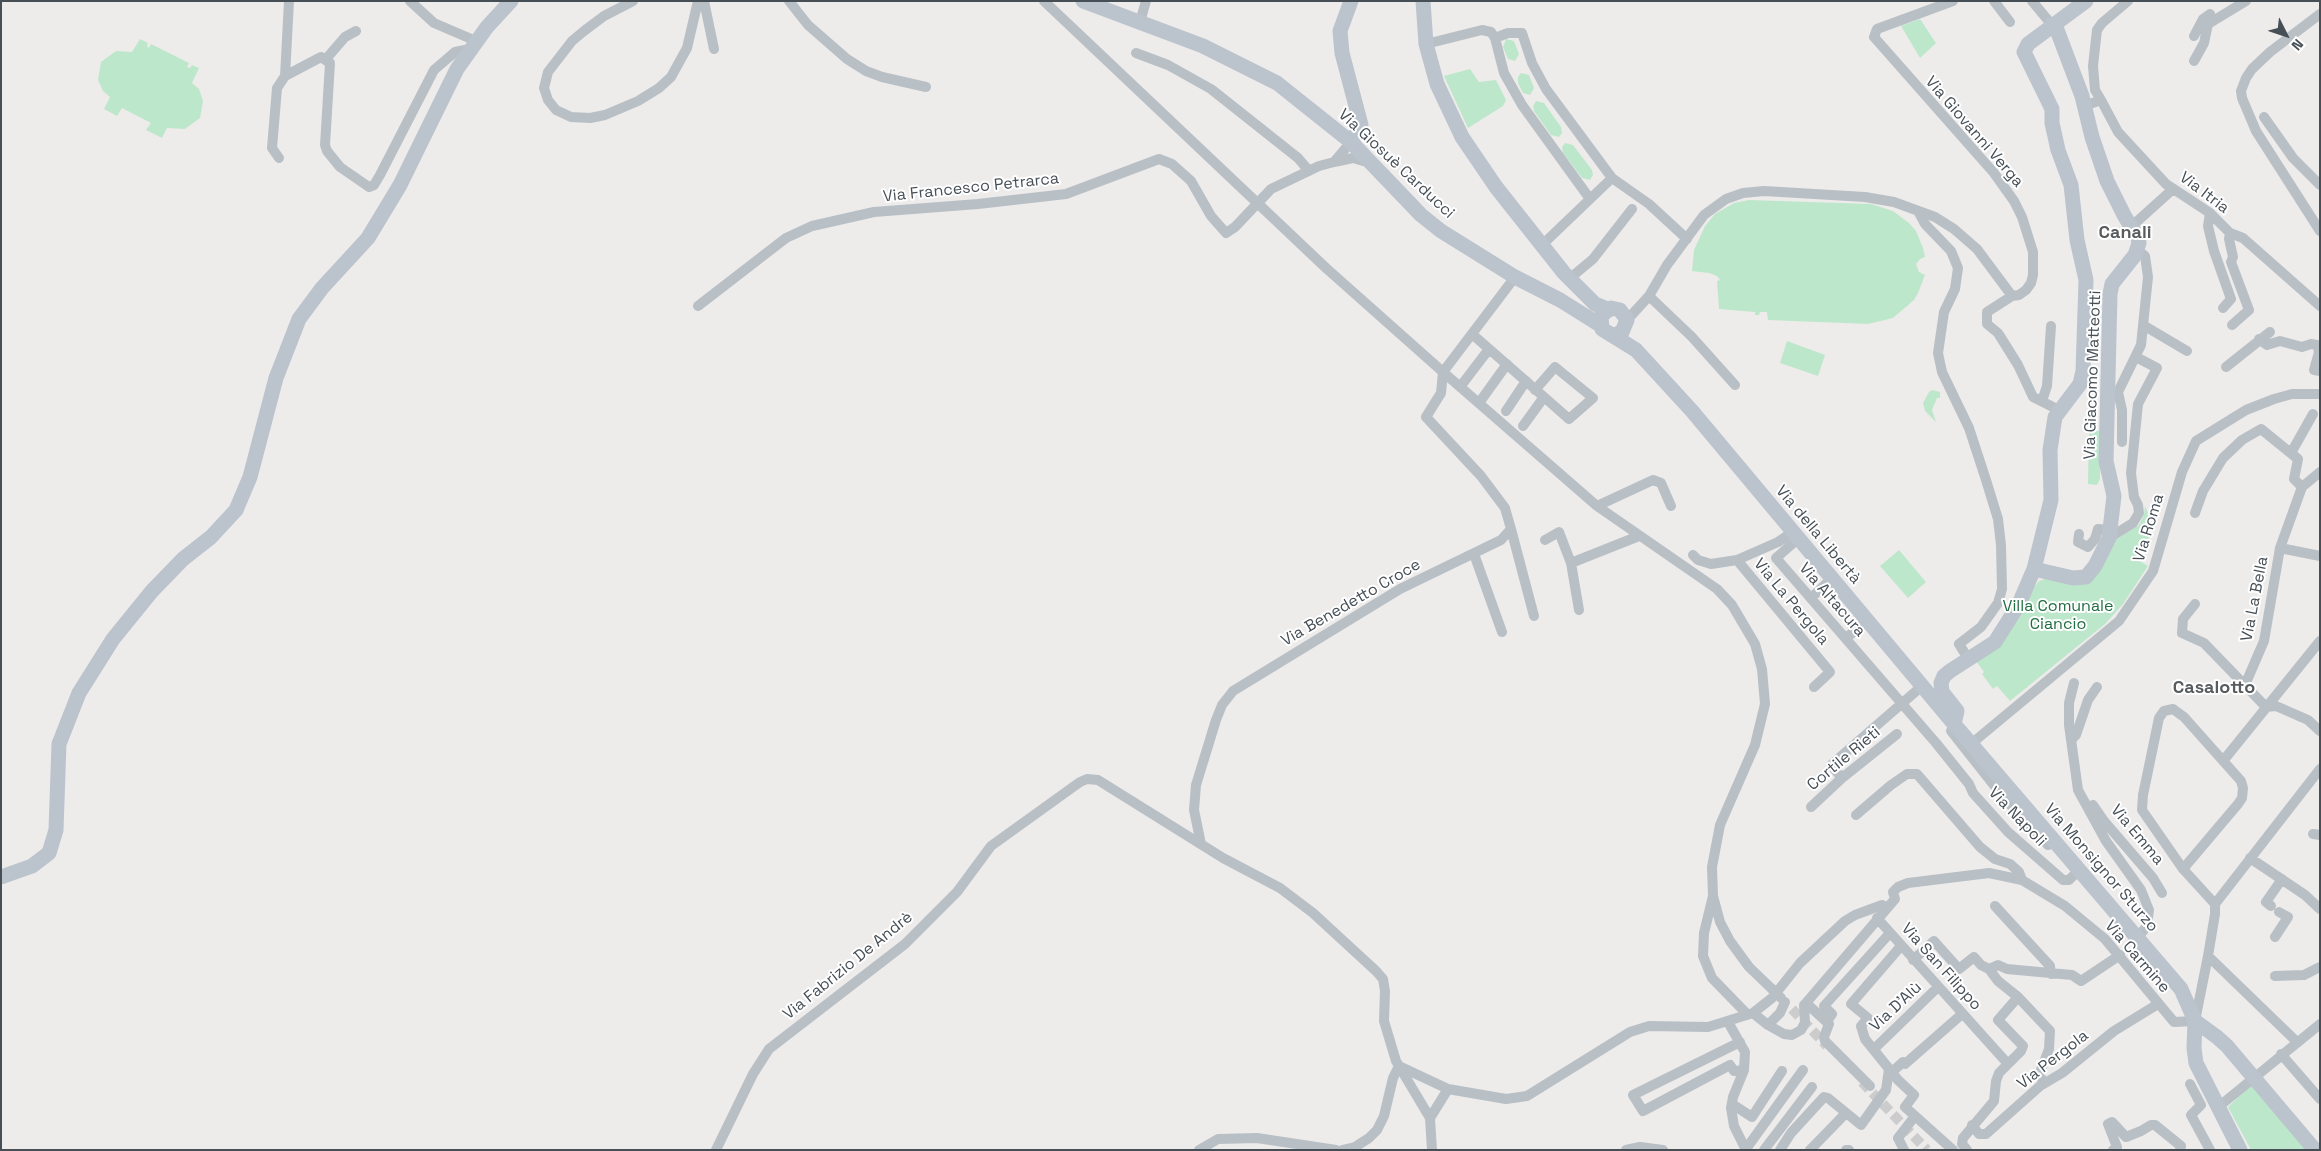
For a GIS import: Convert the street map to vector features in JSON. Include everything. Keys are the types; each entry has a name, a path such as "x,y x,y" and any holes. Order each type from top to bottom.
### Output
{"main road":[{"path":"1,877 32,866 49,853 56,830 59,744 79,694 113,639 152,592 184,559 211,537 236,510 250,477 276,378 299,319 322,288 368,238 400,185 457,69 473,45 511,1"},
{"name":"Via Giosuè Carducci","path":"1083,1 1203,46 1277,83 1351,142 1421,215 1435,226 1515,277 1560,300 1600,325 1601,316 1619,321"},
{"path":"1351,1 1340,31 1342,53 1372,163"},
{"name":"Via della Libertà","path":"1423,1 1426,44 1437,84 1462,137 1496,187 1569,279 1596,304 1619,321 1636,350 1692,411 1922,686 1954,728 1971,744"},
{"path":"1954,728 1957,711 1942,692 1941,683 1944,676 1950,671 1990,646 2000,636 2020,604 2034,569 2051,500 2050,450 2055,417 2080,384 2083,371 2086,280 2077,240 2071,185 2058,150 2052,123 2052,109 2024,52 2028,44 2086,1"},
{"path":"2052,25 2057,30 2084,106 2107,181 2138,237 2138,250"},
{"path":"1351,142 1362,125"},
{"name":"Via Giacomo Matteotti","path":"2034,569 2073,578 2086,577 2095,566 2110,534 2114,496 2106,461 2109,404 2113,393 2112,284 2138,250"},
{"name":"Via Monsignor Sturzo","path":"1971,744 2181,989 2195,1021"},
{"path":"2195,1021 2218,1037 2254,1076 2314,1150"},
{"path":"2195,1021 2194,1048 2196,1063 2217,1108 2240,1150"}],"street":[{"path":"285,76 289,1"},
{"path":"410,1 434,24 473,45"},
{"path":"633,1 604,16 584,31 564,50 548,72 544,88 548,100 556,110 571,117 590,118 605,115 638,101 659,88 671,76 687,48 698,1"},
{"path":"704,1 714,49"},
{"path":"789,1 808,25 847,59 866,71 882,78 926,87"},
{"path":"1044,1 1326,268 1443,372 1597,506 1717,589 1742,619 1755,644 1762,670 1765,704 1755,745 1720,826 1712,867 1713,896 1720,922 1738,953 1786,1003 1780,1013 1768,1025"},
{"path":"1140,22 1146,1"},
{"name":"Via Giovanni Verga","path":"1953,1 1876,29 1874,37 1994,174 2014,201 2028,237 2034,267 2031,283 2026,290 2019,295 2012,296"},
{"path":"1994,1 2010,22"},
{"path":"2032,1 2052,25"},
{"name":"Via Itria","path":"2128,1 2102,23 2097,30 2094,66 2095,90 2118,132 2173,190 2210,213 2230,233 2243,238 2320,306"},
{"path":"2194,36 2203,19 2238,1"},
{"path":"2194,61 2204,43 2208,24 2246,1"},
{"path":"2320,14 2270,52 2246,78 2241,91 2252,121 2320,231"},
{"path":"1426,44 1482,30 1491,32 1504,74 1522,105 1590,199"},
{"path":"279,158 272,148 277,88 285,76 321,58 326,58 345,37 356,31"},
{"path":"1494,38 1508,33 1522,33 1532,63 1546,89 1612,178 1649,204 1687,239"},
{"path":"326,58 330,63 327,151 340,167 369,187 374,185 380,175 434,70 455,52 473,45"},
{"path":"1136,53 1168,65 1211,89 1292,153 1309,171"},
{"path":"2084,106 2100,100"},
{"path":"2264,117 2293,158 2320,185"},
{"name":"Via Francesco Petrarca","path":"698,306 786,238 812,226 874,212 978,204 1066,194 1159,159 1172,164 1191,181 1211,216 1226,233 1235,227 1271,189 1309,171 1334,162 1351,142"},
{"path":"1334,162 1353,158 1372,163"},
{"path":"1542,245 1612,178"},
{"path":"2132,226 2173,190"},
{"path":"1619,321 1647,298 1667,265 1704,215 1726,199 1743,193 1764,191 1865,197 1894,202 1945,223 1977,249 2012,296 1990,309 1987,312 1986,320 1998,333 2018,365 2033,397 2053,407 2059,413"},
{"path":"1569,279 1593,259 1632,209"},
{"path":"1918,211 1925,224 1951,251 1958,268 1955,289 1944,312 1938,353 1942,372 1972,437 1998,519 2000,536 2002,589 1992,614 1959,644 1969,660"},
{"path":"2210,213 2208,226 2214,251 2220,272 2232,299"},
{"path":"2230,233 2232,262 2249,310 2232,325"},
{"path":"2122,442 2122,410 2113,393 2141,345 2148,278 2145,256 2138,250"},
{"path":"1515,277 1443,372 1441,393 1426,418 1481,476 1504,508 1534,616"},
{"path":"2223,308 2232,299 2245,295"},
{"path":"1647,298 1692,337 1735,385"},
{"path":"2042,401 2047,386 2051,326"},
{"path":"2143,326 2187,351"},
{"path":"2226,366 2270,332"},
{"path":"1472,334 1535,390 1569,419 1593,398 1555,367 1535,390"},
{"path":"2259,339 2267,345 2280,342 2302,348 2311,344 2317,345 2319,352 2314,370 2319,371"},
{"path":"1460,387 1489,349"},
{"path":"2079,534 2078,542 2088,547 2095,540 2098,529 2110,534 2133,523 2137,517 2139,509 2134,496 2132,461 2138,404 2157,368 2136,356"},
{"path":"1479,403 1507,364"},
{"path":"1506,411 1526,381"},
{"name":"Via Roma","path":"1971,744 2120,621 2153,571 2182,472 2196,441 2246,410 2274,399 2292,394 2320,394"},
{"path":"1523,426 1544,397"},
{"path":"2291,454 2313,414"},
{"path":"2196,513 2203,491 2216,467 2242,440 2261,429 2298,459 2294,479 2304,484 2320,472"},
{"path":"1597,506 1653,480 1661,483 1671,506"},
{"name":"Via La Bella","path":"2245,685 2264,641 2280,548 2304,484"},
{"name":"Via Benedetto Croce","path":"1200,844 1194,810 1196,785 1219,712 1233,691 1400,589 1501,540 1511,529"},
{"path":"1545,540 1559,532 1571,563 1580,610"},
{"name":"Via La Pergola","path":"1796,535 1736,560 1830,672 1814,687"},
{"name":"Via Altacura","path":"1796,535 1776,558 1885,684 1900,705 1943,752"},
{"path":"1571,563 1640,536"},
{"path":"2280,548 2320,556"},
{"path":"1474,554 1502,632"},
{"path":"1693,555 1698,560 1712,564 1736,560"},
{"path":"1811,598 1832,578"},
{"path":"2195,604 2184,619 2182,632 2204,642 2266,707"},
{"path":"1846,638 1867,621"},
{"path":"2223,761 2320,641"},
{"path":"2074,683 2069,703 2071,740 2078,790 2106,841 2141,890 2147,904 2149,910 2147,926 2138,937"},
{"path":"1842,778 1831,765 1922,686"},
{"path":"2071,740 2076,735 2088,700 2097,687"},
{"path":"2266,707 2276,706 2308,720 2320,731"},
{"path":"2184,869 2238,804 2242,798 2243,788 2241,781 2177,710 2173,709 2164,711 2159,718 2143,796 2142,810 2184,869 2215,904"},
{"path":"1936,743 1954,728 1957,741 2023,818 2048,845 2075,864"},
{"name":"Cortile Rieti","path":"1811,806 1842,778 1897,734"},
{"name":"Via Napoli","path":"1943,752 1973,793 2008,832 2050,871 2063,880 2069,880 2075,864"},
{"path":"2195,1021 2208,956 2215,904 2320,769"},
{"path":"1856,815 1884,790 1913,773 1921,777 1987,853 2010,864 2019,872 2022,880"},
{"name":"Via Fabrizio De Andrè","path":"716,1150 754,1074 769,1049 905,944 957,892 992,846 1080,782 1088,779 1098,780 1222,858 1280,888 1313,913 1376,971 1383,980 1385,991 1384,1021 1388,1039 1399,1066 1430,1118"},
{"name":"Via Emma","path":"2084,801 2091,802 2104,821 2153,878 2162,893"},
{"path":"2250,858 2282,879 2320,909"},
{"name":"Via Carmine","path":"1806,1002 1867,932 1886,907 1895,899 1893,892 1898,887 1908,883 1989,873 2022,880 2065,906 2105,939 2174,1022 2195,1021"},
{"path":"2275,937 2288,917 2272,907 2282,879"},
{"path":"1713,896 1704,933 1703,956 1712,978 1749,1013 1784,1034 1792,1034 1801,1030 1806,1023 1804,1005 1806,1002 1827,1021 1829,1028 1824,1037 1825,1041 1870,1086"},
{"path":"1342,1150 1355,1147 1377,1130 1384,1116 1393,1078 1399,1066 1448,1089 1506,1100 1527,1096 1630,1032 1649,1026 1708,1027 1728,1022 1749,1013 1772,998 1806,957 1845,921 1855,915 1882,905 1886,907"},
{"path":"1995,906 2050,966 2051,974"},
{"name":"Via San Filippo","path":"1877,918 2008,1064"},
{"path":"1704,933 1712,925 1720,922"},
{"path":"1827,1021 1832,1014 1824,1006 1890,933"},
{"path":"1913,960 1934,941 1959,969 1974,958 2018,997 2050,1031 2049,1049 2039,1075 2044,1083"},
{"path":"1901,946 1851,1004 1868,1018 1862,1026 1865,1039 1890,1070 1914,1095 1906,1107 1953,1150"},
{"path":"1988,969 1998,965 2007,969 2072,975 2081,981 2120,955"},
{"path":"2208,956 2297,1042"},
{"path":"2274,976 2304,974 2320,967"},
{"name":"Via D'Alù","path":"1874,1049 1938,988"},
{"path":"1967,1150 1962,1144 1972,1125 1994,1100 1996,1081 2023,1046 1998,1020 2018,997"},
{"name":"Via Pergola","path":"1972,1125 1982,1135 1986,1134 2044,1083 2062,1073 2114,1032 2158,1004"},
{"path":"1780,1150 1791,1134 1824,1097 1828,1098 1860,1125 1886,1090 1890,1070 1903,1062 1905,1064 1962,1014"},
{"path":"1728,1022 1744,1052 1744,1070 1732,1104 1734,1126 1746,1150 1803,1070"},
{"path":"2217,1108 2320,1024"},
{"path":"1740,1042 1728,1046 1632,1095 1643,1111 1730,1065 1734,1071 1744,1070"},
{"path":"2281,1054 2320,1099"},
{"path":"1732,1104 1752,1117 1782,1071"},
{"path":"2190,1084 2201,1105 2191,1115 2210,1150"},
{"path":"1764,1150 1812,1087"},
{"path":"1432,1150 1430,1118 1448,1089"},
{"path":"1810,1150 1846,1113"},
{"path":"1904,1150 1898,1138 1915,1116"},
{"path":"2113,1150 2117,1147 2108,1124 2112,1122 2126,1137 2136,1134 2151,1125 2155,1125 2181,1148"},
{"path":"1199,1150 1218,1139 1257,1138 1336,1150"},
{"path":"1626,1150 1640,1147 1663,1150"}],"green space":[{"path":"1920,19 1936,43 1920,58 1901,26"},
{"path":"140,39 148,43 147,46 149,48 151,44 189,63 187,67 190,68 192,65 199,68 192,83 199,89 203,101 200,118 185,129 167,128 162,138 146,130 151,123 122,108 117,116 104,109 110,97 103,91 98,80 101,62 116,51 132,52"},
{"path":"1506,39 1514,41 1519,54 1515,61 1508,59 1503,47"},
{"path":"1470,69 1479,82 1496,80 1506,100 1503,106 1468,128 1444,76"},
{"path":"1521,73 1529,75 1534,88 1530,95 1523,93 1518,83 1518,77"},
{"path":"1536,101 1544,103 1561,127 1562,133 1559,137 1551,135 1534,111 1533,106"},
{"path":"1565,143 1573,145 1592,170 1593,175 1590,180 1582,178 1563,153 1562,147"},
{"path":"1749,200 1871,204 1893,211 1916,231 1923,248 1925,257 1916,264 1919,272 1925,275 1914,300 1893,318 1868,324 1768,320 1767,312 1760,312 1759,315 1755,315 1755,312 1719,309 1717,281 1720,280 1717,276 1709,273 1692,271 1694,250 1705,226 1715,214 1734,203"},
{"path":"1787,341 1825,355 1818,376 1780,363"},
{"path":"1932,390 1940,392 1940,398 1937,398 1932,410 1936,422 1925,411 1923,403"},
{"path":"2089,431 2101,431 2100,479 2097,485 2088,484"},
{"name":"Villa Comunale Ciancio","path":"2145,506 2151,519 2148,549 2140,550 2135,558 2148,566 2123,604 2105,624 2010,701 1997,686 1993,689 1982,674 1984,672 1976,661 2039,581 2047,578 2077,584 2114,541 2139,525 2144,515"},
{"path":"1899,550 1926,582 1908,598 1880,566"},
{"path":"2252,1084 2308,1150 2251,1150 2228,1107"}],"tunnel":[{"path":"1792,1009 1827,1046"},
{"path":"1862,1082 1927,1150"}],"district":[{"name":"Canali","path":"2125,233"},
{"name":"Casalotto","path":"2214,688"}]}
